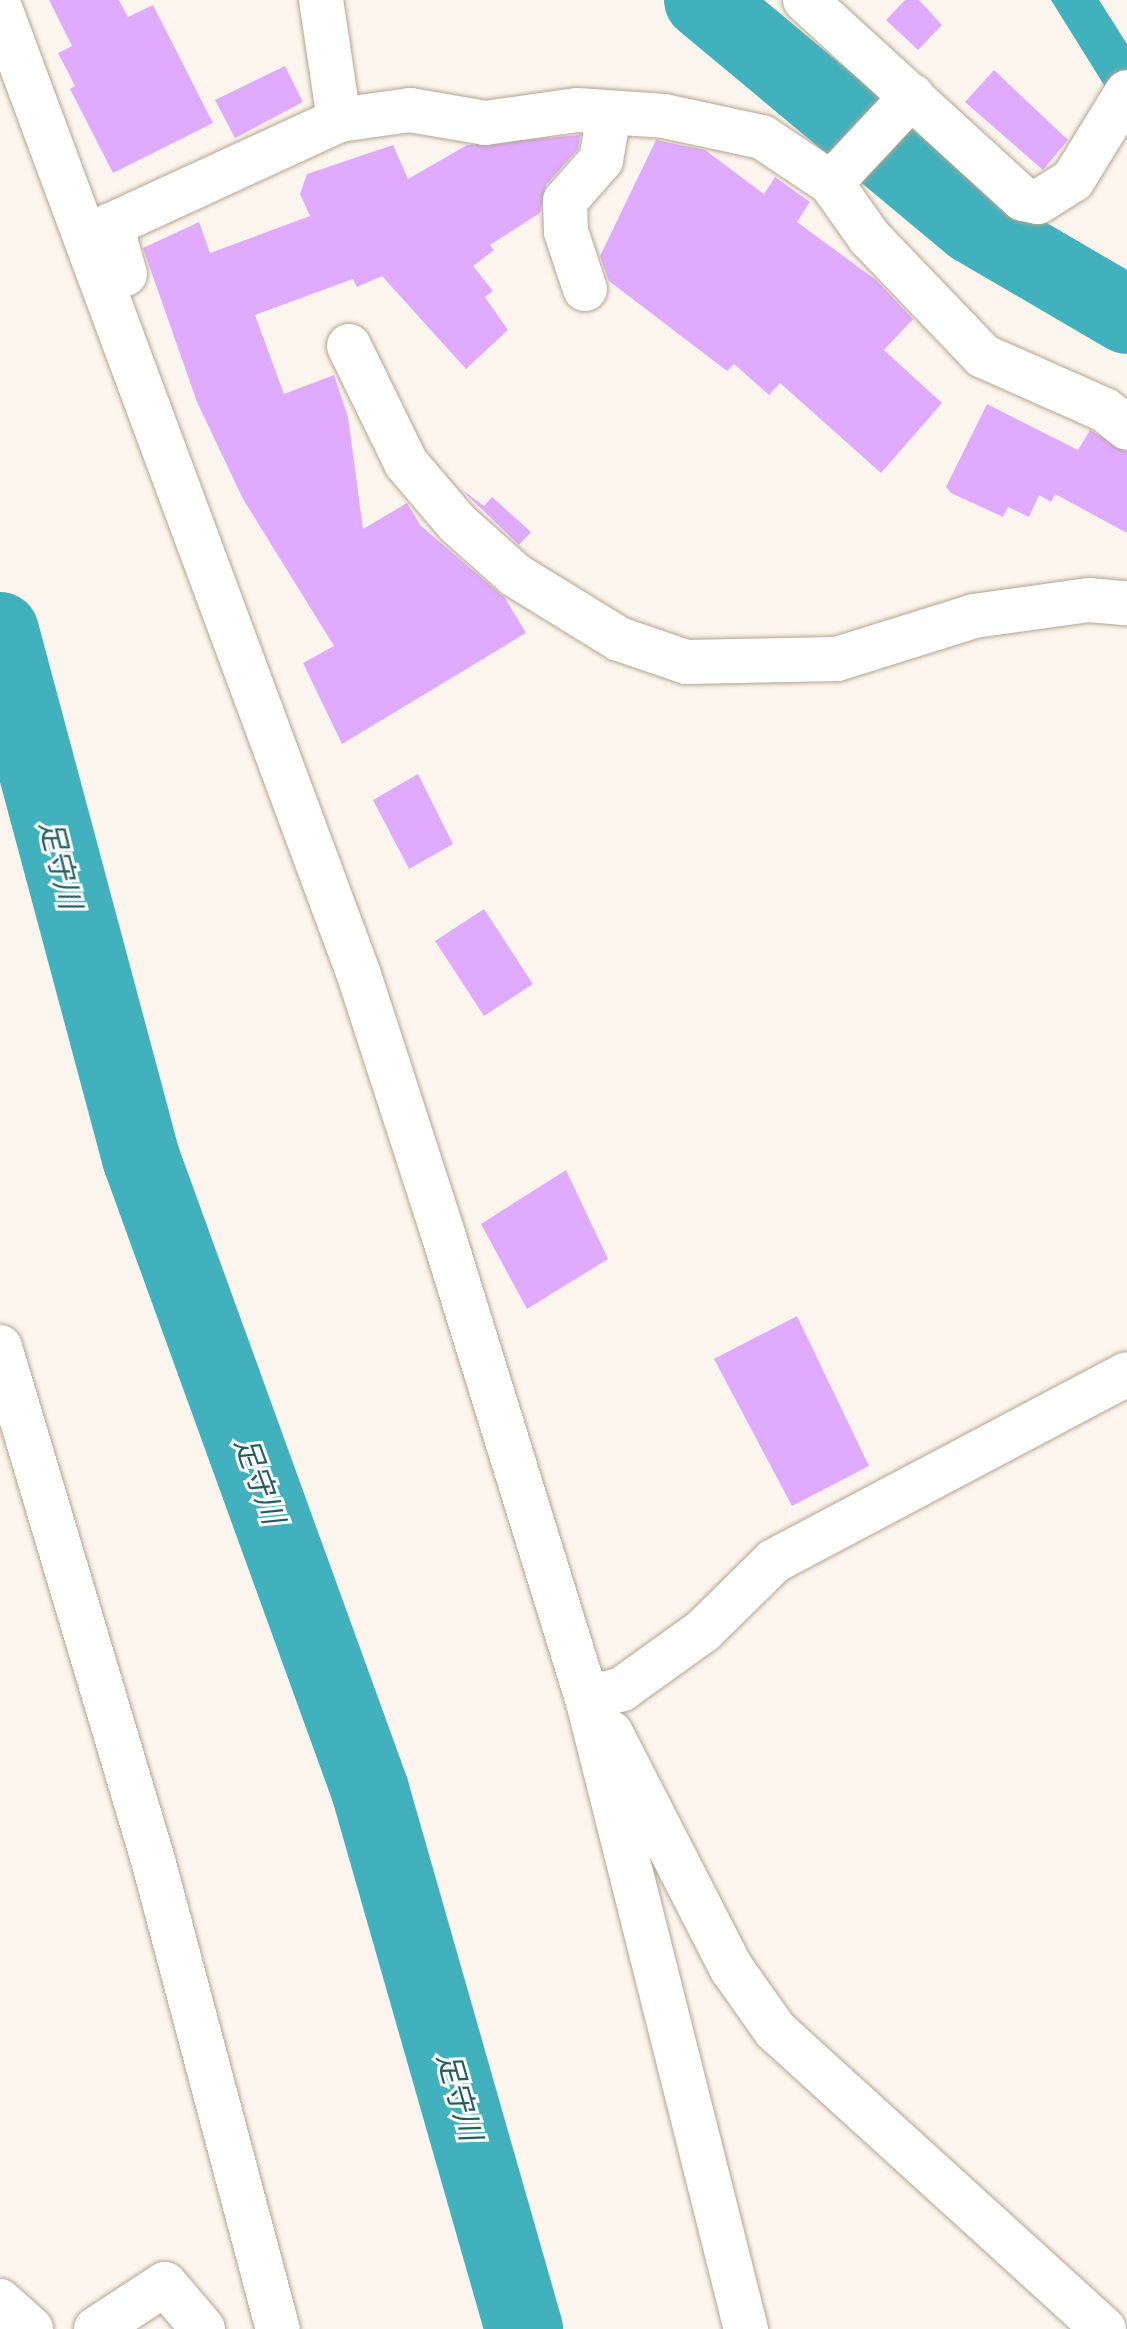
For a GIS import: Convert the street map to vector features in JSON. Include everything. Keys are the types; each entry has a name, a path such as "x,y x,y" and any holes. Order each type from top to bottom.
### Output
{"street":[{"path":"321,0 339,120"},
{"path":"805,0 906,103 1023,199 1038,202 1073,180 1122,96"},
{"path":"0,8 142,378 359,975 587,1698 746,2329"},
{"path":"837,177 906,103"},
{"path":"142,378 141,331 111,225 339,120 389,110 485,123 609,113 762,137 837,177 870,238 983,356 1105,410 1127,428"},
{"path":"585,289 566,232 565,201 601,160 609,113"},
{"path":"349,346 406,463 458,524 515,575 619,639 686,662 837,659 974,616 1089,600 1127,603"},
{"path":"0,1347 153,1860 278,2329"},
{"path":"587,1698 622,1689 704,1630 774,1561 1127,1374"},
{"path":"587,1698 630,1763 732,1969 775,2030 1104,2329"},
{"path":"96,2329 165,2284 203,2329"},
{"path":"0,2301 31,2329"}],"water":[{"path":"1051,0 1099,0 1127,44 1127,122"}],"building":[{"path":"49,0 119,0 128,17 153,5 213,123 113,173 70,89 75,86 58,53 72,46"},
{"path":"905,0 919,0 942,25 918,50 886,20"},
{"path":"285,66 303,102 235,138 215,100"},
{"path":"994,70 1068,140 1043,170 965,102"},
{"path":"580,135 578,149 546,185 540,213 490,245 494,250 473,266 493,291 485,297 508,330 466,369 382,276 357,287 353,279 255,315 284,394 334,375 348,417 363,529 407,503 421,526 505,598 526,633 342,744 303,663 334,646 243,499 197,402 143,248 199,222 210,253 310,216 300,194 307,174 393,145 408,179 467,145"},
{"path":"656,140 705,150 764,194 775,177 810,202 797,222 876,280 913,319 884,350 942,403 881,473 780,383 769,395 734,364 727,371 609,281 600,256"},
{"path":"987,404 1078,450 1090,430 1127,452 1127,533 1055,494 1051,502 1039,495 1029,517 1008,507 1003,517 951,493 946,487"},
{"path":"461,489 484,506 492,497 531,532 519,545"},
{"path":"418,774 453,844 409,869 373,800"},
{"path":"484,909 533,984 484,1016 435,941"},
{"path":"566,1170 608,1259 527,1309 481,1224"},
{"path":"797,1316 869,1466 792,1506 714,1359"}],"waterway":[{"path":"703,0 973,225 1127,315"},
{"name":"足守川","path":"0,631 141,1158 370,1790 524,2329"}]}
